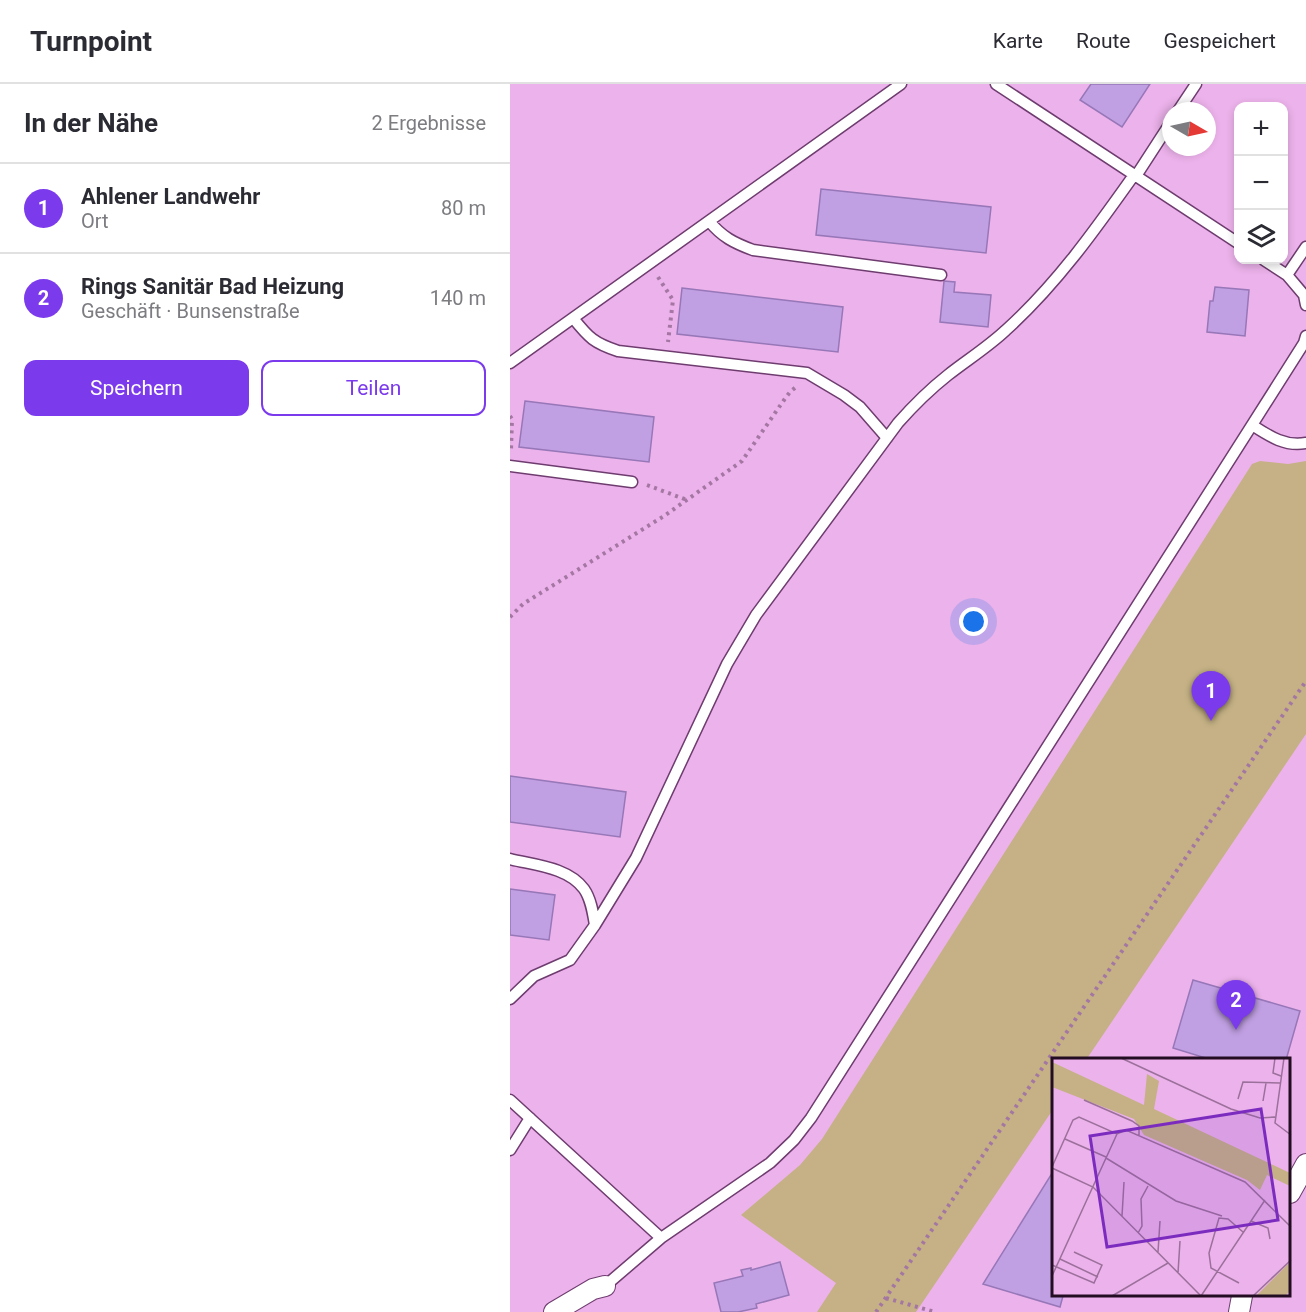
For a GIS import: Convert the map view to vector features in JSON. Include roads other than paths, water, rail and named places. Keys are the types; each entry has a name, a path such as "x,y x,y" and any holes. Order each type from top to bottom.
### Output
{"street":[{"path":"1291,1191 1306,1164"},
{"path":"554,1312 593,1289 605,1286"},
{"path":"1239,1312 1242,1297"}],"lane":[{"path":"510,363 901,84"},
{"path":"996,84 1234,240"},
{"path":"1184,102 1196,84"},
{"path":"510,999 534,976 570,960 595,925 636,858 727,664 756,615 886,438 918,400 1005,331 1042,294 1084,245 1162,135"},
{"path":"709,221 718,232 736,244 753,250 941,275"},
{"path":"1287,275 1306,247"},
{"path":"1269,264 1287,275 1304,295 1306,305"},
{"path":"573,318 599,345 618,351 807,373 860,407 886,438"},
{"path":"605,1286 661,1238 770,1163 794,1140 811,1118 1304,343 1306,336"},
{"path":"1252,425 1274,439 1296,445 1306,443"},
{"path":"510,466 632,482"},
{"path":"510,859 558,871 574,879 584,889 590,900 595,925"},
{"path":"510,1100 661,1238"},
{"path":"510,1150 530,1118"}],"place":[{"name":"Ahlener Landwehr","path":"1211,721"},
{"name":"Rings Sanitär Bad Heizung","path":"1236,1030"}]}
